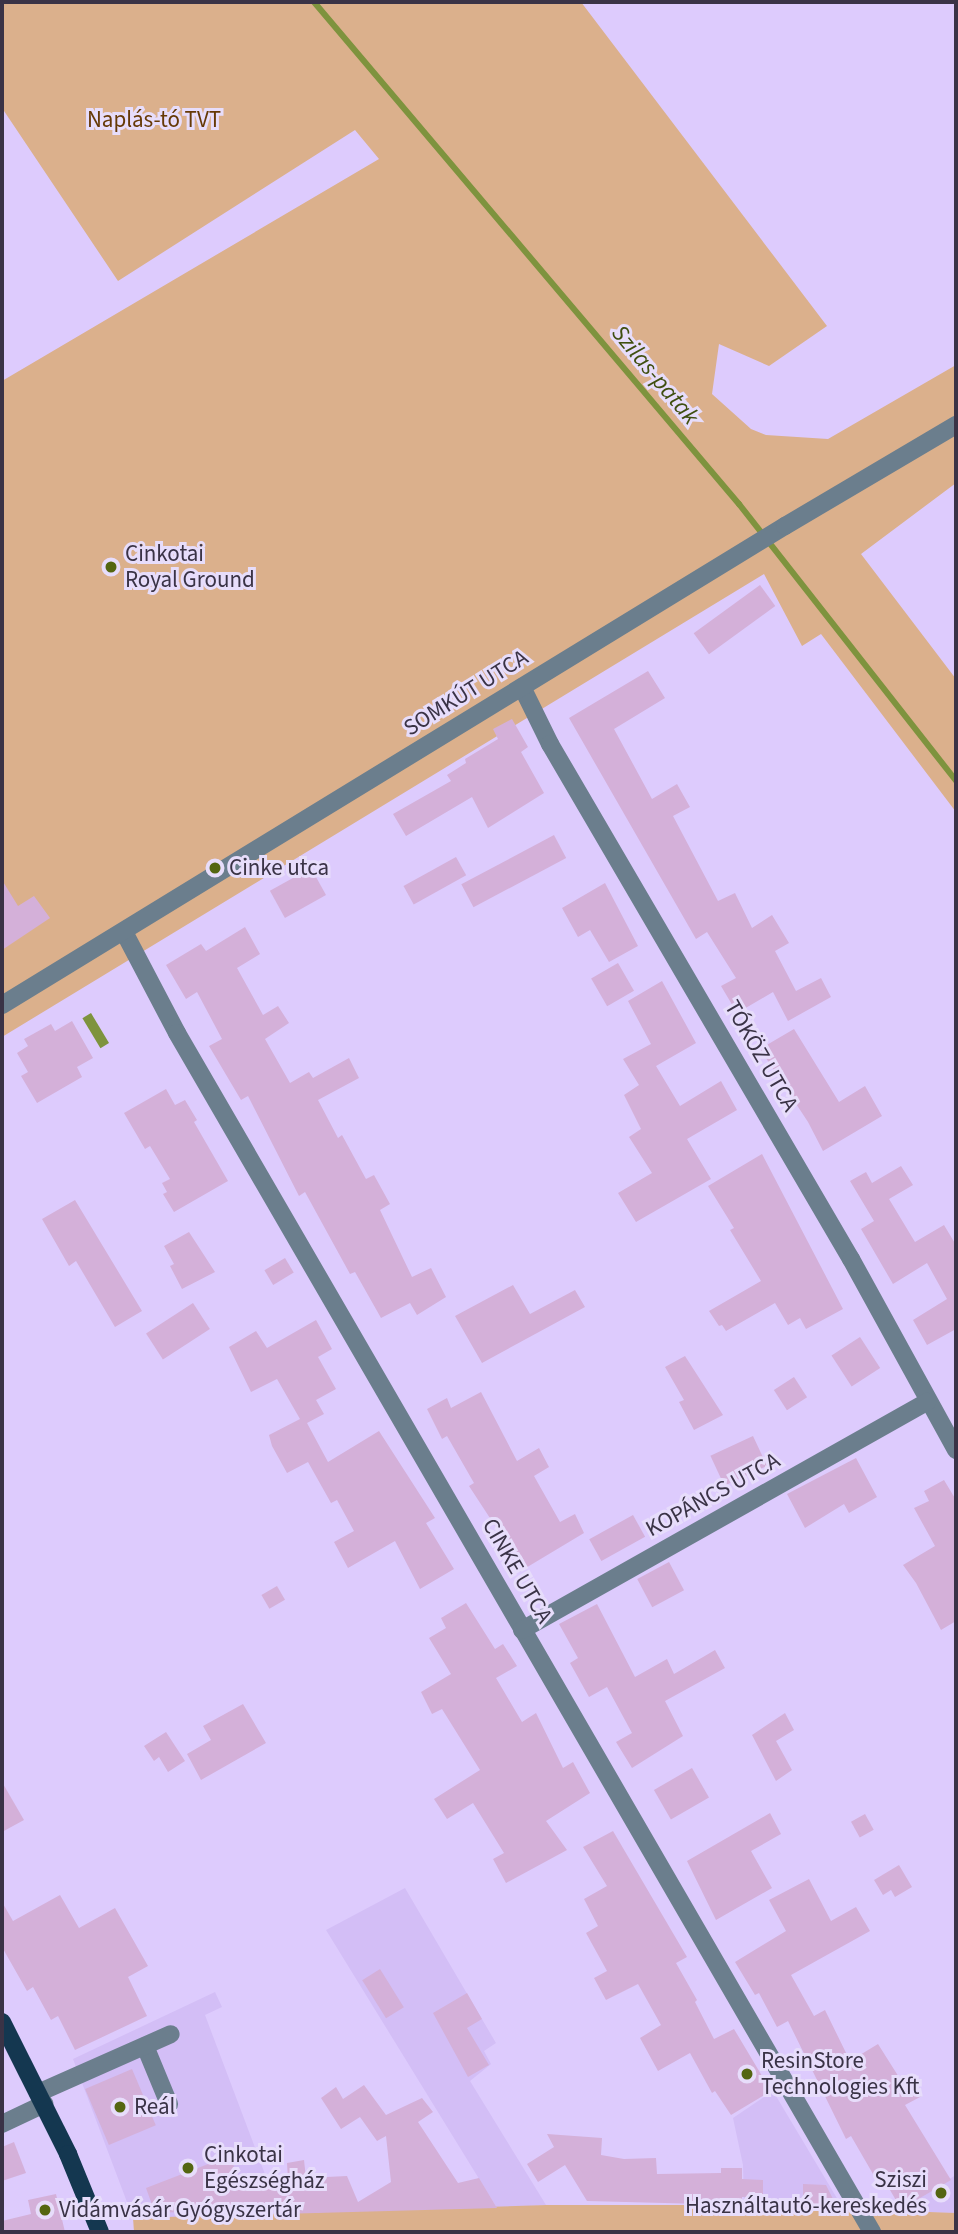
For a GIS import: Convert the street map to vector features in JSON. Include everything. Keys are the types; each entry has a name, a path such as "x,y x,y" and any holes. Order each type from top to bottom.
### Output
{"main road":[{"path":"2,2022 41,2099 100,2232"}],"street":[{"name":"SOMKÚT UTCA","path":"2,1005 785,526 956,425"},
{"name":"TÓKÖZ UTCA","path":"523,687 550,744 851,1259 927,1402 956,1450"},
{"name":"CINKE UTCA","path":"124,932 177,1033 872,2232"},
{"name":"KOPÁNCS UTCA","path":"522,1630 927,1402"},
{"path":"2,2124 41,2099 170,2034"},
{"path":"145,2046 169,2104"}],"shaded area":[{"path":"91,1013 109,1043 100,1048 82,1018"},
{"path":"405,1888 496,2043 484,2051 491,2064 470,2081 546,2205 497,2208 326,1930"},
{"path":"215,1992 222,2007 205,2015 280,2214 133,2218 73,2059"},
{"path":"773,2091 844,2210 744,2205 743,2165 733,2118"},
{"name":"Sziszi Használtautó-kereskedés","path":"956,2175 956,2213 896,2211"}],"green space":[{"name":"Naplás-tó TVT","path":"2,2 581,2 827,326 769,366 719,344 712,394 751,429 766,435 828,439 956,365 956,483 861,554 956,679 956,812 821,634 802,646 764,574 2,1037 2,381 379,159 355,130 118,281 2,108"},
{"path":"546,2205 744,2205 956,2213 956,2232 134,2232 133,2218"}],"building":[{"path":"760,585 775,606 709,654 694,633"},
{"path":"648,671 665,698 614,729 652,799 677,784 690,807 673,816 718,901 735,893 752,928 772,915 789,943 775,951 796,991 821,978 831,997 788,1021 773,992 737,1013 721,986 736,978 707,932 696,939 569,718"},
{"path":"512,719 528,747 521,752 544,793 488,828 472,797 406,836 393,814 451,781 447,775 466,763 465,759 498,739 493,729"},
{"path":"554,835 566,858 473,907 461,884"},
{"path":"456,857 466,875 414,904 404,886"},
{"path":"311,868 326,895 285,918 270,891"},
{"path":"2,880 18,906 34,896 50,918 2,950"},
{"path":"605,883 638,946 609,962 590,930 578,937 562,908"},
{"path":"245,927 260,954 237,968 263,1015 278,1006 289,1023 265,1039 290,1083 309,1072 313,1078 349,1058 359,1078 318,1100 338,1138 342,1135 366,1179 374,1175 390,1204 380,1210 412,1277 431,1268 446,1297 417,1315 410,1303 381,1318 355,1272 350,1274 305,1192 299,1196 248,1096 241,1100 209,1046 222,1039 197,992 186,999 166,965 201,944 206,951"},
{"path":"618,963 634,991 607,1006 591,978"},
{"path":"662,981 696,1043 656,1066 680,1106 721,1081 737,1110 687,1139 711,1179 636,1222 618,1193 652,1173 629,1137 641,1129 624,1095 639,1085 623,1059 651,1044 628,1001"},
{"path":"72,1021 93,1058 77,1067 82,1077 37,1103 21,1076 28,1072 17,1053 28,1046 24,1039 51,1024 55,1031"},
{"path":"794,1029 839,1102 865,1086 882,1116 823,1151 808,1122 760,1049"},
{"path":"166,1089 175,1105 185,1100 197,1120 194,1122 228,1181 174,1212 163,1194 167,1192 162,1183 170,1179 150,1146 145,1149 124,1113"},
{"path":"762,1154 843,1309 806,1329 800,1318 788,1325 775,1303 726,1331 709,1311 761,1281 730,1230 734,1228 708,1186"},
{"path":"901,1166 913,1185 889,1199 915,1242 944,1225 956,1245 956,1329 927,1345 913,1320 947,1299 927,1263 893,1284 861,1229 874,1221 850,1181 866,1172 872,1183"},
{"path":"75,1200 142,1311 115,1327 76,1261 69,1266 42,1219"},
{"path":"189,1232 215,1272 182,1289 170,1266 174,1264 164,1246"},
{"path":"285,1258 294,1273 273,1285 264,1270"},
{"path":"513,1285 530,1314 575,1290 585,1307 482,1363 455,1316"},
{"path":"193,1303 210,1329 163,1359 146,1333"},
{"path":"316,1320 332,1349 318,1357 336,1389 316,1400 324,1414 307,1423 328,1462 379,1431 435,1518 426,1523 454,1569 420,1589 395,1541 348,1568 334,1542 354,1531 337,1500 331,1503 308,1462 287,1473 272,1446 269,1435 300,1419 277,1379 251,1392 229,1347 256,1331 267,1348"},
{"path":"860,1337 880,1368 852,1387 831,1356"},
{"path":"685,1356 723,1415 694,1430 679,1402 684,1400 665,1367"},
{"path":"794,1377 807,1397 787,1410 774,1390"},
{"path":"481,1392 517,1461 539,1448 549,1467 534,1476 560,1522 575,1514 584,1533 519,1572 503,1538 469,1486 474,1483 447,1436 442,1439 427,1409 447,1398 451,1408"},
{"path":"753,1436 767,1466 724,1486 710,1456"},
{"path":"856,1458 877,1497 849,1513 844,1504 805,1528 787,1494"},
{"path":"944,1480 956,1500 956,1621 941,1630 916,1583 903,1565 935,1546 914,1508 929,1501 924,1491"},
{"path":"633,1515 645,1537 601,1561 589,1539"},
{"path":"669,1562 684,1590 652,1607 637,1579"},
{"path":"277,1586 285,1600 269,1609 261,1595"},
{"path":"466,1603 495,1649 503,1644 517,1666 496,1678 522,1722 536,1713 563,1768 573,1762 590,1793 546,1821 567,1850 506,1883 493,1859 504,1853 473,1803 447,1819 434,1799 480,1770 442,1709 432,1714 421,1692 451,1674 429,1638 446,1628 441,1618"},
{"path":"597,1604 635,1677 667,1659 674,1674 715,1650 725,1668 665,1701 683,1736 632,1768 616,1742 632,1733 607,1687 589,1697 570,1663 578,1658 559,1624"},
{"path":"243,1704 266,1743 201,1780 187,1754 211,1740 203,1726"},
{"path":"785,1713 794,1730 776,1741 792,1770 776,1781 752,1735"},
{"path":"166,1732 185,1761 168,1772 159,1757 154,1761 144,1746"},
{"path":"692,1768 709,1797 671,1819 654,1790"},
{"path":"2,1782 24,1820 2,1832"},
{"path":"770,1813 781,1834 751,1851 772,1888 716,1920 687,1861"},
{"path":"865,1814 874,1830 860,1838 851,1822"},
{"path":"613,1831 687,1957 676,1963 697,2000 695,2002 714,2039 734,2029 771,2091 731,2115 715,2091 712,2093 690,2053 658,2071 640,2038 661,2025 638,1984 606,2000 594,1978 607,1971 586,1933 598,1926 584,1899 607,1886 583,1847"},
{"path":"899,1865 912,1887 895,1897 891,1890 883,1895 874,1880"},
{"path":"809,1879 831,1921 856,1907 870,1931 791,1975 814,2016 825,2010 850,2061 878,2044 902,2082 912,2076 922,2096 905,2105 951,2180 901,2209 879,2171 873,2174 851,2136 846,2139 788,2021 777,2027 759,1993 755,1995 735,1962 786,1931 769,1900"},
{"path":"60,1895 79,1928 115,1908 148,1966 128,1977 147,2016 75,2050 58,2016 51,2020 33,1987 27,1991 2,1947 2,1902 13,1921"},
{"path":"380,1969 404,2007 386,2018 362,1980"},
{"path":"467,1993 482,2019 467,2028 489,2065 468,2077 433,2013"},
{"name":"Reál","path":"132,2069 156,2125 109,2145 85,2089"},
{"path":"364,2085 386,2115 422,2098 433,2112 418,2122 458,2183 479,2178 497,2208 280,2214 278,2208 155,2213 146,2188 229,2156 241,2181 288,2179 287,2163 304,2160 306,2178 347,2176 358,2202 391,2182 386,2136 377,2141 360,2117 341,2129 321,2098 336,2087 343,2099"},
{"path":"547,2134 602,2138 601,2155 624,2159 656,2158 657,2174 721,2173 721,2168 742,2168 742,2179 763,2180 763,2197 742,2197 742,2205 587,2201 565,2165 538,2182 527,2164 554,2147"},
{"path":"14,2142 26,2173 2,2181 2,2147"},
{"path":"803,2184 826,2185 837,2207 803,2206"},
{"name":"Vidámvásár Gyógyszertár","path":"56,2194 65,2232 2,2232 2,2221 31,2214 28,2200"}],"waterway":[{"name":"Szilas-patak","path":"314,2 739,504 956,781"}],"place":[{"name":"Cinkotai Royal Ground","path":"111,567"},
{"name":"Cinke utca","path":"215,868"},
{"name":"ResinStore Technologies Kft","path":"747,2074"},
{"name":"Reál","path":"120,2107"},
{"name":"Cinkotai Egészségház","path":"188,2168"},
{"name":"Sziszi Használtautó-kereskedés","path":"941,2193"},
{"name":"Vidámvásár Gyógyszertár","path":"45,2210"}]}
